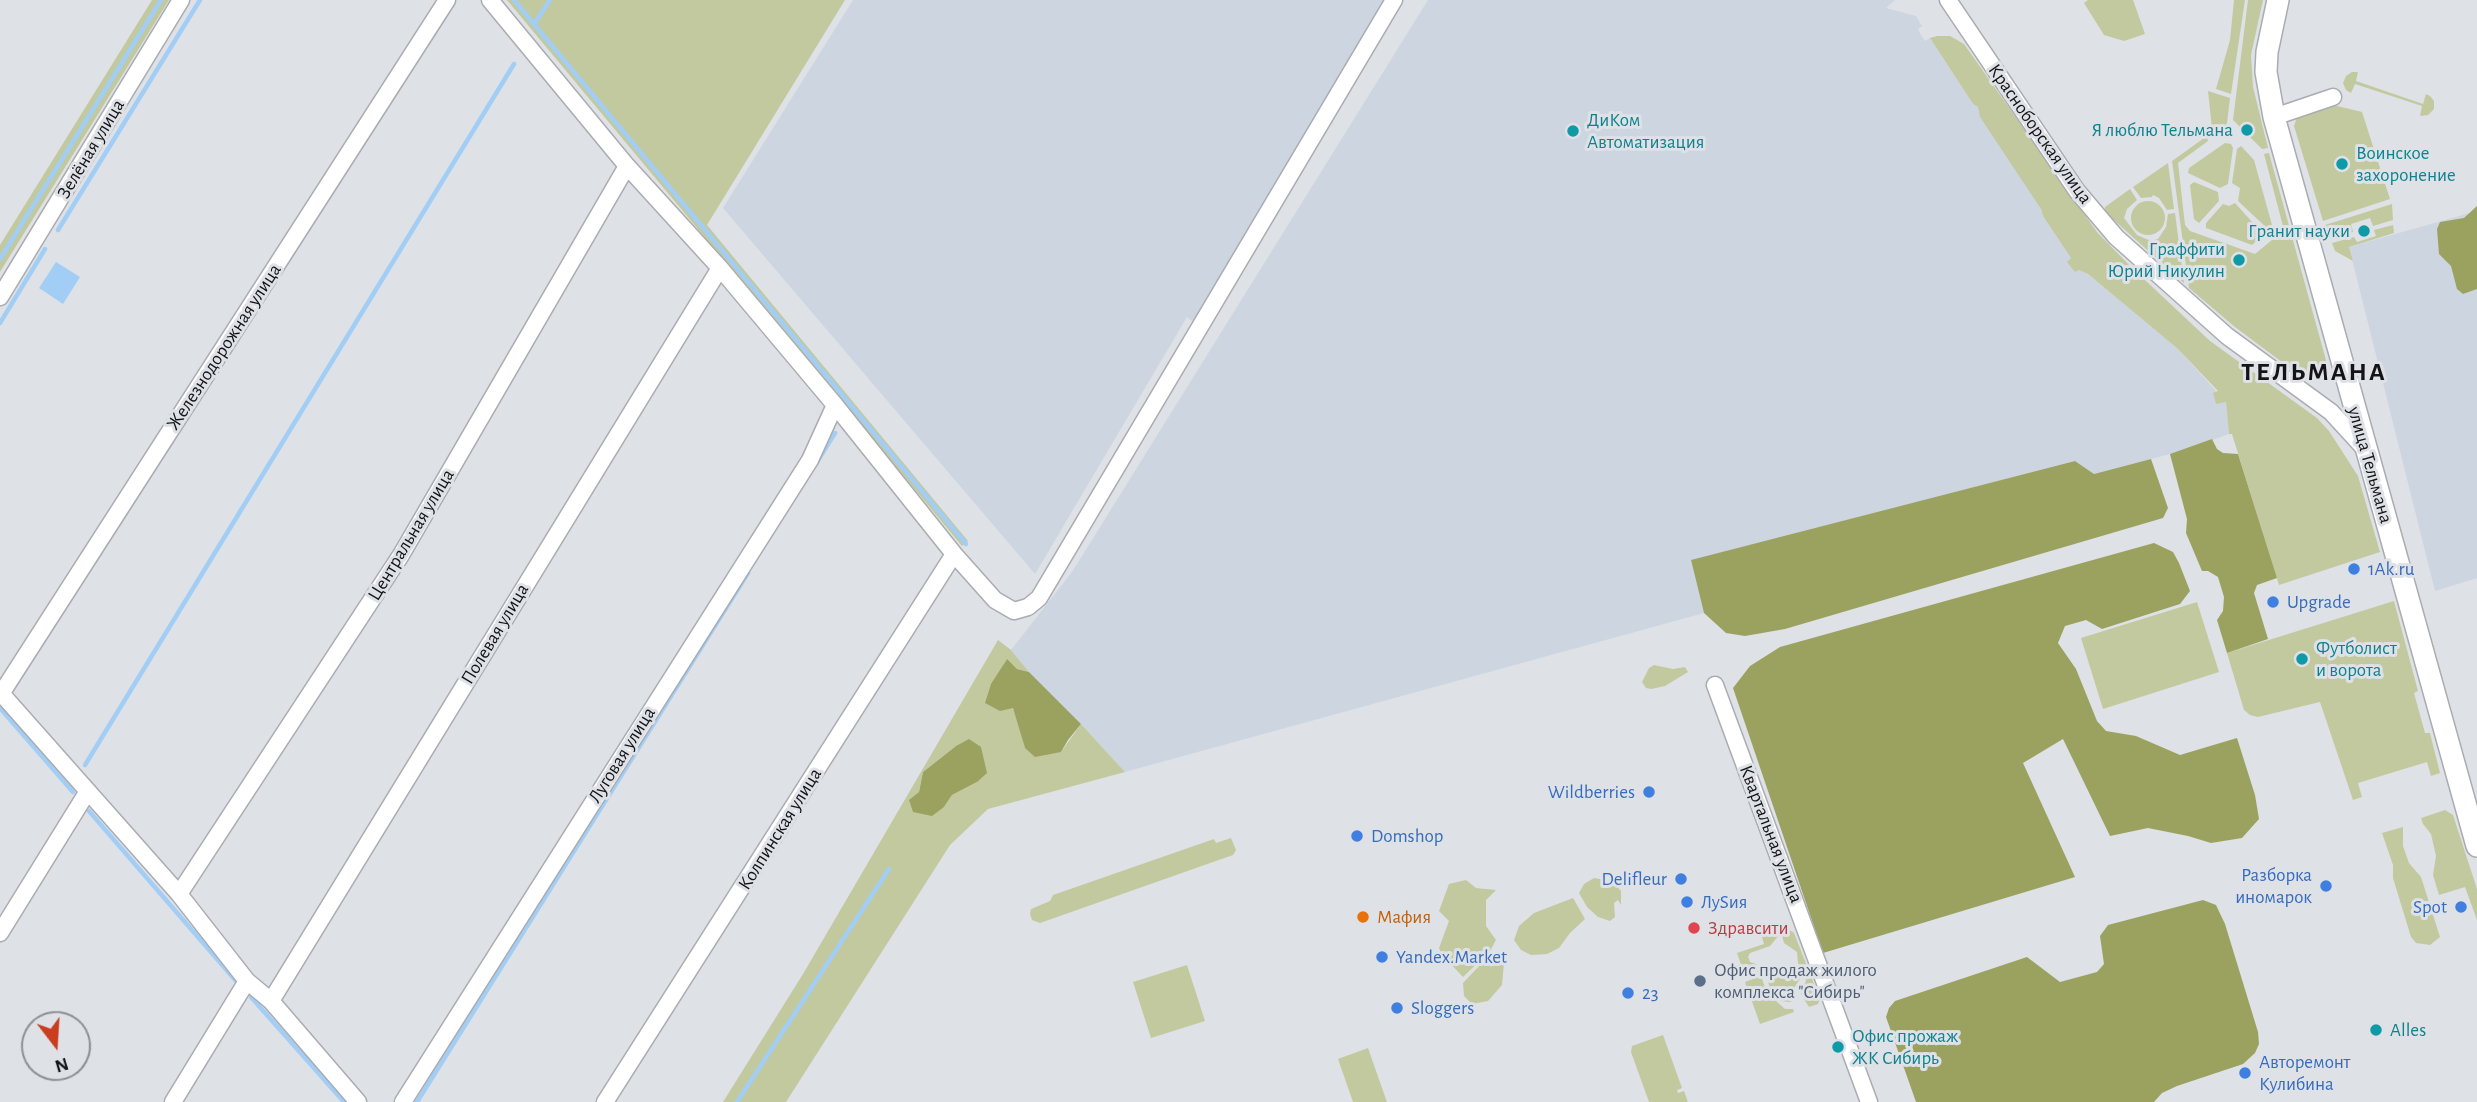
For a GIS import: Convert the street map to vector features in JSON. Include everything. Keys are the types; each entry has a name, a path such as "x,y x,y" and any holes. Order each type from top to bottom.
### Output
{"main road":[{"name":"улица Тельмана","path":"2278,0 2270,31 2266,72 2274,117 2477,846"}],"street":[{"name":"Зелёная улица","path":"0,297 181,0"},
{"name":"Железнодорожная улица","path":"1,693 447,0"},
{"path":"490,0 627,166 720,268 835,405 954,554 995,600 1014,611 1028,607 1039,598 1394,0"},
{"name":"Красноборская улица","path":"1948,0 2077,191 2116,237 2227,336 2331,412 2366,450"},
{"path":"2274,117 2333,97"},
{"name":"Центральная улица","path":"179,894 401,555 627,166"},
{"name":"Полевая улица","path":"271,1001 720,268"},
{"name":"Луговая улица","path":"403,1102 810,460 835,405"},
{"name":"Колпинская улица","path":"605,1102 954,554"},
{"name":"Квартальная улица","path":"1715,685 1869,1102"},
{"path":"1,693 179,894 247,981 271,1001 358,1102"},
{"path":"0,933 88,791"},
{"path":"173,1102 247,981"}],"shaded area":[{"path":"853,0 1391,0 1196,324 1187,317 1035,574 723,208"},
{"path":"1428,0 1895,0 1886,8 1916,16 1922,26 1918,29 1921,35 1925,41 1930,38 1973,104 1978,107 2072,259 2075,272 2079,269 2088,274 2178,349 2226,402 2229,434 2185,450 2094,474 2075,461 1691,561 1704,613 1125,772 1011,650 1072,572"},
{"path":"2477,211 2477,578 2435,591 2349,247"}],"green space":[{"path":"152,0 169,0 0,272 0,245"},
{"path":"507,0 845,0 707,225 968,541 962,546"},
{"path":"2088,0 2133,0 2145,34 2124,41 2104,35 2084,3"},
{"path":"2234,0 2245,0 2231,94 2216,89 2230,40"},
{"path":"2248,0 2263,0 2251,55 2253,87 2268,148 2262,149 2233,120"},
{"path":"1950,36 1964,44 2097,232 2130,266 2210,341 2317,418 2329,431 2358,476 2380,552 2279,585 2232,434 2229,434 2226,402 2216,404 2213,393 2218,391 2178,349 2088,274 2079,270 2075,272 2067,262 2071,258 1980,117 1978,107 1973,104 1930,38"},
{"path":"2358,72 2356,81 2423,104 2426,94 2434,101 2434,109 2428,115 2420,116 2422,106 2355,84 2351,93 2343,83 2346,76"},
{"path":"2208,91 2230,98 2227,123 2221,133 2213,138"},
{"path":"2333,105 2362,112 2390,199 2323,221 2294,126 2297,117"},
{"path":"2207,136 2208,141 2178,163 2185,225 2190,231 2255,254 2284,230 2264,154 2269,153 2327,364 2323,380 2306,380 2235,327 2189,288 2172,161"},
{"path":"2225,143 2231,144 2233,148 2228,184 2220,188 2188,173 2189,168"},
{"path":"2241,146 2254,160 2272,225 2269,230 2238,201 2240,188 2232,183 2237,149"},
{"path":"2168,163 2174,209 2167,210 2159,198 2153,195 2141,198 2133,187"},
{"path":"2194,182 2218,192 2219,201 2199,223 2194,219 2190,185"},
{"path":"2130,189 2137,200 2127,209 2124,218 2137,235 2151,241 2158,239 2166,227 2168,214 2175,213 2184,283 2105,212 2105,207"},
{"path":"2148,201 2160,206 2165,218 2160,230 2148,235 2136,230 2131,218 2136,206"},
{"path":"2235,203 2262,233 2252,245 2206,228 2206,223 2223,204 2229,206"},
{"path":"2392,204 2393,220 2373,226 2370,218 2351,224 2353,232 2330,239 2325,225"},
{"path":"2477,206 2477,289 2463,294 2457,289 2451,266 2439,254 2437,229 2440,222 2464,218"},
{"path":"2393,225 2394,233 2349,247 2353,261 2335,251 2332,243 2354,237 2357,242 2376,236 2374,230"},
{"path":"2212,439 2217,449 2223,453 2238,454 2277,578 2257,585 2254,593 2268,639 2227,653 2217,620 2223,611 2224,597 2218,577 2208,571 2202,571 2186,533 2187,519 2170,454"},
{"path":"2151,459 2168,508 2163,518 1785,629 1745,636 1726,633 1704,613 1691,560 2075,461 2094,474"},
{"path":"2154,543 2173,552 2179,563 2190,591 2180,604 2102,629 2086,620 2065,626 2058,643 2076,669 2097,721 2106,731 2136,736 2180,755 2237,738 2255,795 2259,819 2242,838 2211,843 2148,828 2110,836 2063,739 2023,763 2075,877 1823,953 1733,688 1750,666 1780,647"},
{"path":"2394,601 2418,691 2414,693 2425,733 2430,733 2440,773 2431,776 2427,762 2358,783 2362,797 2353,800 2320,702 2258,717 2250,715 2244,710 2227,653"},
{"path":"2197,602 2219,672 2103,709 2081,638"},
{"path":"998,640 1011,650 1029,672 1017,669 1006,660 999,673 1018,721 1025,748 1061,752 1081,724 1125,772 988,809 950,845 786,1102 723,1102 803,974","holes":["956,746 977,782 952,795 944,807 910,800 919,792 923,772"]},
{"path":"1007,659 1017,669 1029,672 1081,724 1061,752 1035,757 1025,748 1013,708 1000,711 985,703 991,684"},
{"path":"1654,665 1673,669 1685,667 1688,672 1665,686 1646,688 1642,682 1649,668"},
{"path":"969,739 981,747 987,773 977,782 952,795 944,807 932,816 913,812 909,800 919,792 923,772"},
{"path":"2445,810 2453,815 2477,889 2477,920 2465,887 2439,895 2433,875 2436,856 2431,834 2421,818"},
{"path":"2403,827 2403,846 2409,863 2421,877 2440,937 2430,945 2416,943 2411,937 2382,833"},
{"path":"1231,838 1236,850 1233,855 1040,923 1032,920 1031,909 1050,901 1053,895 1214,839 1216,843"},
{"path":"1594,878 1612,881 1621,891 1621,905 1618,900 1614,903 1615,917 1610,921 1598,917 1587,907 1579,893 1584,884"},
{"path":"1466,880 1476,888 1496,890 1486,900 1486,926 1496,940 1490,951 1463,977 1442,955 1439,948 1449,921 1439,911 1449,884"},
{"path":"1573,898 1585,919 1559,948 1547,954 1531,955 1521,950 1514,940 1519,926 1534,913"},
{"path":"2203,900 2216,905 2225,924 2258,1032 2259,1044 2255,1053 2243,1064 2177,1086 2162,1093 2154,1102 1916,1102 1886,1017 1895,1001 2027,957 2060,982 2097,972 2104,964 2100,936 2108,925"},
{"path":"1788,929 1794,933 1820,999 1818,1004 1809,1007 1801,994 1806,981 1805,973 1798,963 1797,952 1784,943 1781,931"},
{"path":"1778,932 1779,935 1770,946 1750,953 1750,962 1756,964 1758,972 1745,976 1737,953 1764,944 1762,937"},
{"path":"1491,958 1504,963 1502,985 1488,1001 1472,1004 1464,996 1463,983 1482,963"},
{"path":"1187,965 1205,1021 1151,1038 1133,982"},
{"path":"1782,969 1799,973 1800,979 1790,1002 1781,1001 1768,982 1768,974"},
{"path":"1761,976 1767,993 1785,1009 1793,1009 1794,1012 1760,1024 1745,982"},
{"path":"1663,1035 1682,1088 1677,1090 1678,1093 1684,1091 1688,1102 1649,1102 1631,1052 1632,1046"},
{"path":"1368,1048 1387,1102 1353,1102 1338,1059"}],"water":[{"path":"56,262 80,277 63,304 39,288"}],"waterway":[{"path":"0,259 161,0"},
{"path":"58,230 200,0"},
{"path":"514,0 966,544"},
{"path":"534,24 550,0"},
{"path":"85,765 514,64"},
{"path":"0,323 45,249"},
{"path":"817,462 835,433"},
{"path":"417,1102 748,573"},
{"path":"0,708 73,792"},
{"path":"89,811 236,981"},
{"path":"737,1102 889,869"},
{"path":"251,997 344,1102"}],"place":[{"name":"Я люблю Тельмана","path":"2247,130"},
{"name":"ДиКом Автоматизация","path":"1573,131"},
{"name":"Воинское захоронение","path":"2342,164"},
{"name":"Гранит науки","path":"2364,231"},
{"name":"Граффити Юрий Никулин","path":"2239,260"},
{"name":"1Ak.ru","path":"2354,569"},
{"name":"Upgrade","path":"2273,602"},
{"name":"Футболист и ворота","path":"2302,659"},
{"name":"Wildberries","path":"1649,792"},
{"name":"Domshop","path":"1357,836"},
{"name":"Delifleur","path":"1681,879"},
{"name":"Разборка иномарок","path":"2326,886"},
{"name":"ЛуSия","path":"1687,902"},
{"name":"Spot","path":"2461,907"},
{"name":"Мафия","path":"1363,917"},
{"name":"Здравсити","path":"1694,928"},
{"name":"Yandex.Market","path":"1382,957"},
{"name":"Офис продаж жилого комплекса \"Сибирь\"","path":"1700,981"},
{"name":"23","path":"1628,993"},
{"name":"Sloggers","path":"1397,1008"},
{"name":"Alles","path":"2376,1030"},
{"name":"Офис прожаж ЖК Сибирь","path":"1838,1047"},
{"name":"Авторемонт Кулибина","path":"2245,1073"}],"district":[{"name":"ТЕЛЬМАНА","path":"2314,372"}]}
